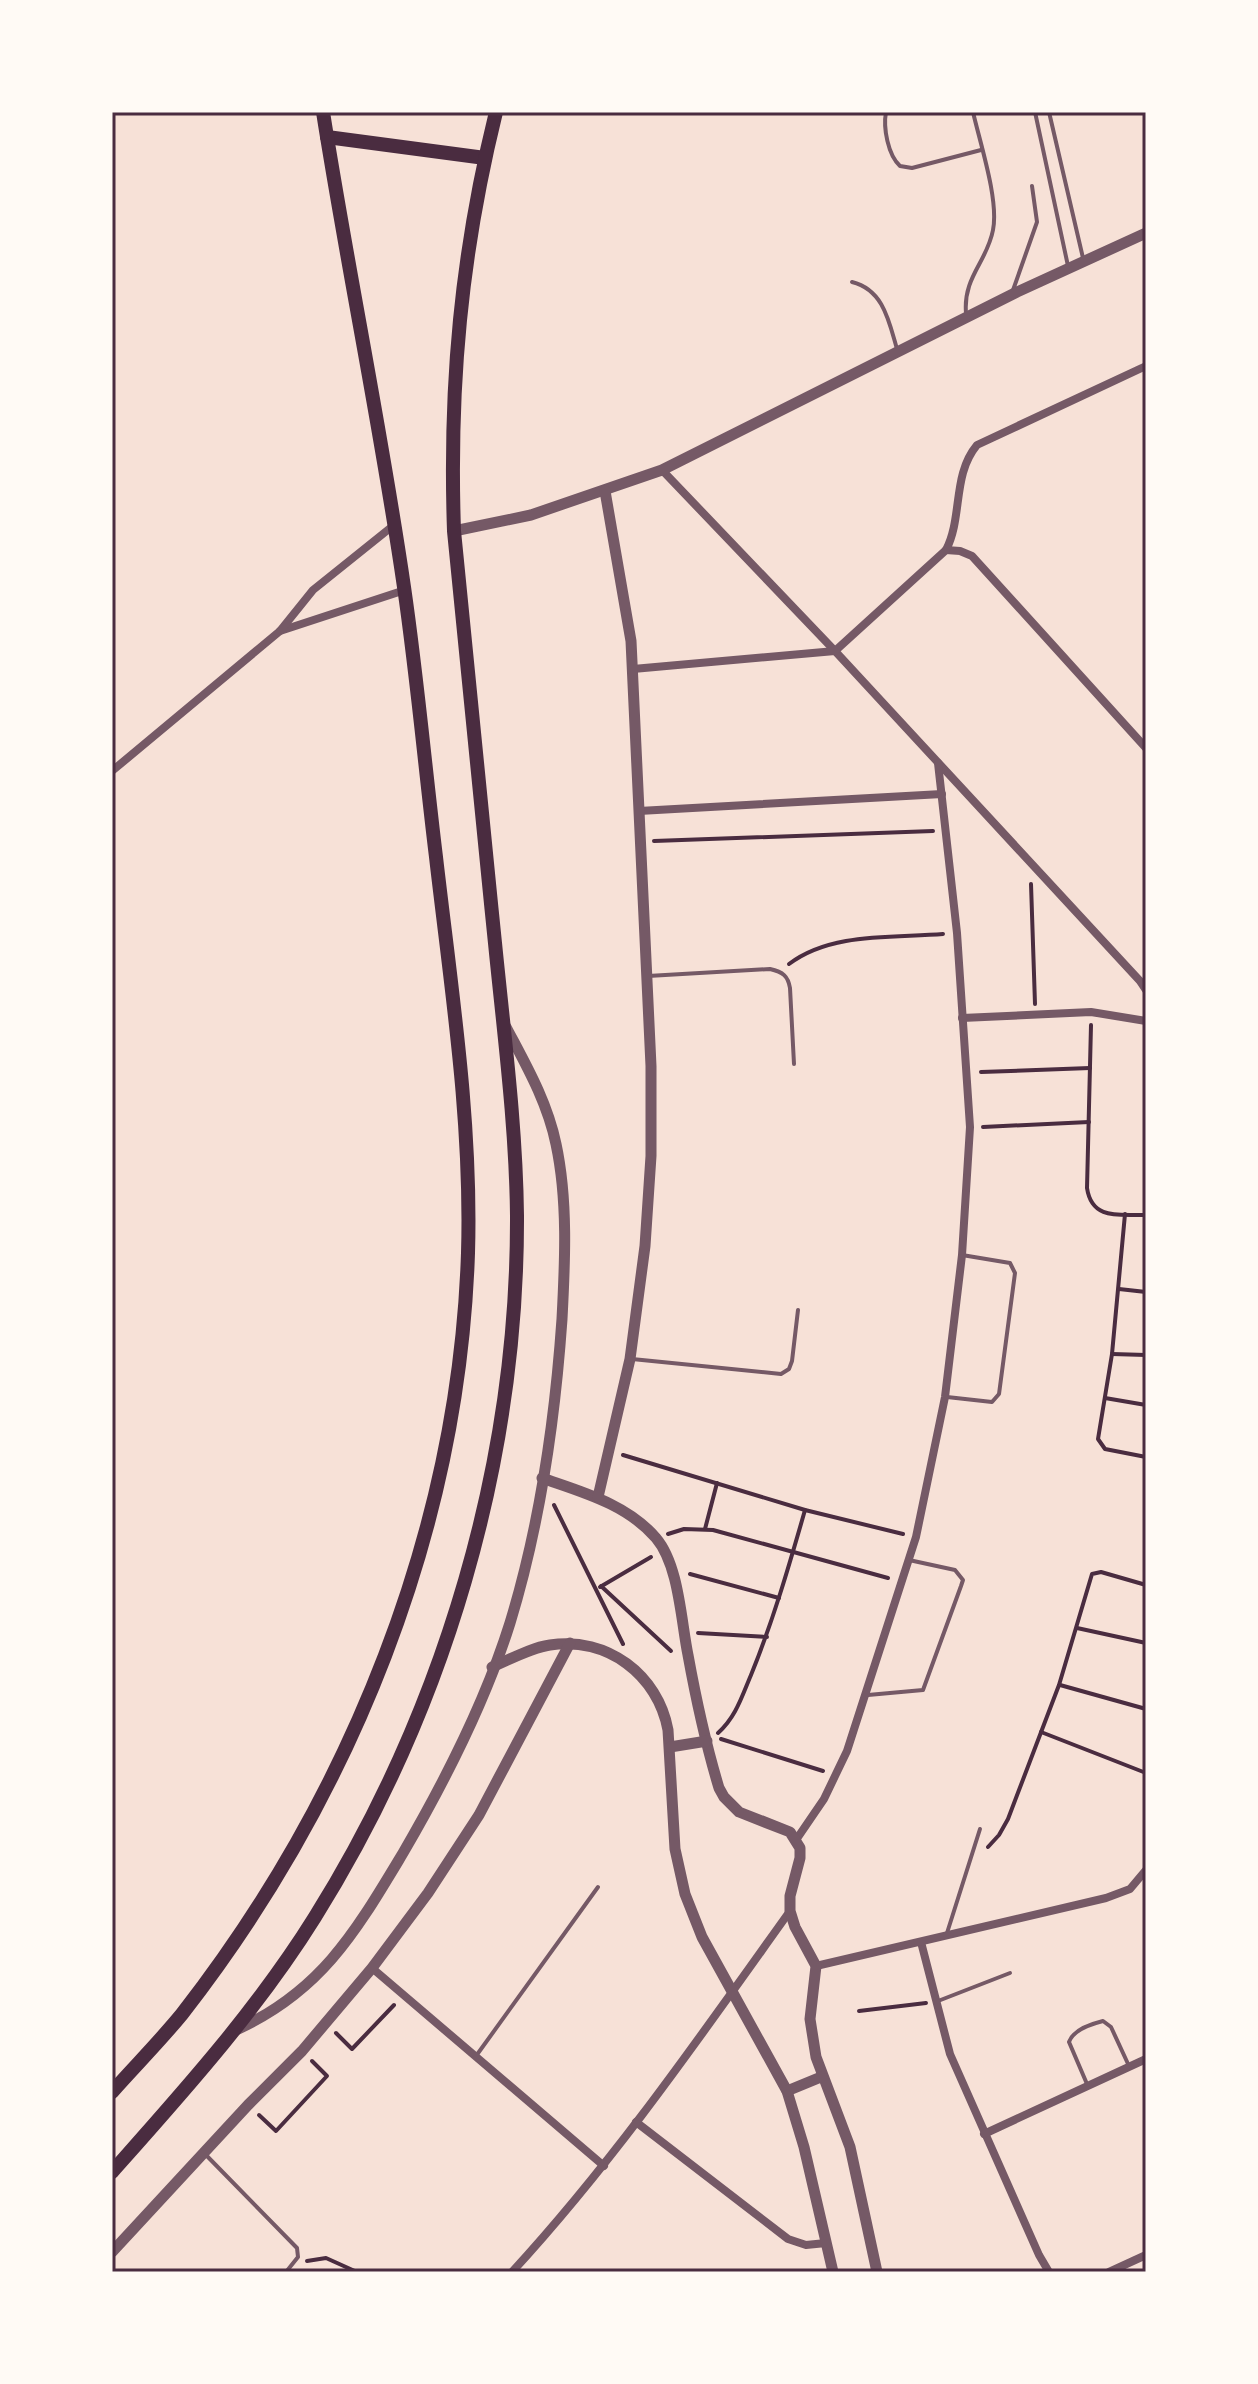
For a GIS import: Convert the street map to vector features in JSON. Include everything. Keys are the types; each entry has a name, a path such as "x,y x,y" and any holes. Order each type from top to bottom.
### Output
{"main road":[{"path":"112,2092 177,2020 218,1966 257,1911 324,1794 353,1733 400,1617 435,1496 458,1373 466,1283 466,1132 405,590 323,112"},
{"path":"112,2172 235,2030 314,1919 365,1830 410,1737 446,1641 465,1580 494,1456 504,1392 515,1277 516,1162 454,531 451,456 457,336 470,232 496,112"},
{"path":"327,137 485,158"}],"street":[{"path":"454,531 531,515 662,470 1011,295 1146,233"},
{"path":"633,669 835,651 946,550 953,536 966,458 977,445 1146,366"},
{"path":"662,470 835,651 1146,990"},
{"path":"598,1497 630,1359 645,1246 651,1156 651,1066 633,669 628,613 605,491"},
{"path":"112,771 280,631 313,590 394,525"},
{"path":"946,550 972,556 1146,748"},
{"path":"280,631 405,590"},
{"path":"796,1840 837,1776 865,1695 916,1537 945,1397 962,1255 970,1127 957,933 938,763"},
{"path":"639,811 942,794"},
{"path":"962,1018 1091,1012 1146,1021"},
{"path":"235,2030 287,2002 331,1962 373,1902 418,1827 458,1749 520,1588 553,1409 562,1306 563,1232 556,1144 538,1087 503,1022"},
{"path":"542,1480 598,1497 640,1522 657,1539 672,1569 690,1669 719,1788 731,1805 749,1817 782,1828 796,1840 800,1858 790,1896 790,1911 816,1966 810,2019 821,2077 850,2147 877,2272"},
{"path":"492,1667 530,1650 570,1643 594,1647 617,1656 634,1668 653,1689 665,1711 679,1871 693,1916 787,2091 804,2147 833,2272"},
{"path":"112,2252 203,2152 302,2051 372,1968 428,1893 479,1815 570,1643"},
{"path":"670,1747 707,1741"},
{"path":"816,1966 1106,1898 1130,1889 1146,1870"},
{"path":"512,2272 604,2166 790,1911"},
{"path":"921,1942 950,2054 1049,2272"},
{"path":"372,1968 604,2166"},
{"path":"984,2134 1146,2059"},
{"path":"787,2091 821,2077"},
{"path":"636,2122 788,2239 806,2245 826,2243"},
{"path":"1109,2272 1146,2255"}],"lane":[{"path":"886,112 893,158 905,168 982,150"},
{"path":"967,317 965,305 969,281 987,249 994,228 993,206 973,112"},
{"path":"1035,112 1068,268"},
{"path":"1049,112 1083,261"},
{"path":"1011,295 1037,222 1032,186"},
{"path":"852,282 867,287 880,300 898,352"},
{"path":"645,976 770,969 781,971 788,978 790,988 794,1064"},
{"path":"945,1397 992,1402 999,1394 1015,1273 1010,1263 962,1255"},
{"path":"630,1359 781,1374 789,1369 792,1361 798,1310"},
{"path":"865,1695 923,1690 961,1586 960,1574 955,1570 909,1560"},
{"path":"946,1936 980,1829"},
{"path":"476,2056 598,1887"},
{"path":"936,2002 1010,1973"},
{"path":"1087,2086 1069,2042 1074,2033 1103,2021 1111,2027 1129,2066"},
{"path":"203,2152 297,2248 298,2257 286,2272"}],"path":[{"path":"640,842 946,830"},
{"path":"1030,862 1036,1014"},
{"path":"781,971 799,957 832,944 957,933"},
{"path":"1091,1012 1089,1200 1097,1210 1108,1214 1146,1215"},
{"path":"968,1072 1090,1068"},
{"path":"970,1127 1089,1122"},
{"path":"1125,1214 1112,1354 1098,1439 1101,1447 1146,1457"},
{"path":"1119,1289 1146,1292"},
{"path":"1112,1354 1146,1355"},
{"path":"1105,1398 1146,1405"},
{"path":"609,1451 805,1510 916,1537"},
{"path":"542,1480 598,1588 634,1668"},
{"path":"705,1529 717,1483"},
{"path":"805,1510 767,1637 730,1721 713,1737 837,1776"},
{"path":"657,1539 684,1529 705,1529 902,1582"},
{"path":"598,1588 664,1550"},
{"path":"672,1569 779,1598"},
{"path":"969,1858 986,1849 1008,1819 1059,1685 1092,1574 1101,1572 1146,1585"},
{"path":"598,1588 690,1669"},
{"path":"1077,1628 1146,1643"},
{"path":"683,1632 767,1637"},
{"path":"1059,1685 1146,1709"},
{"path":"1041,1732 1146,1773"},
{"path":"326,2023 352,2049 404,1995"},
{"path":"859,2011 936,2002"},
{"path":"248,2105 276,2131 327,2076 302,2051"},
{"path":"293,2265 326,2258 357,2272"}]}
